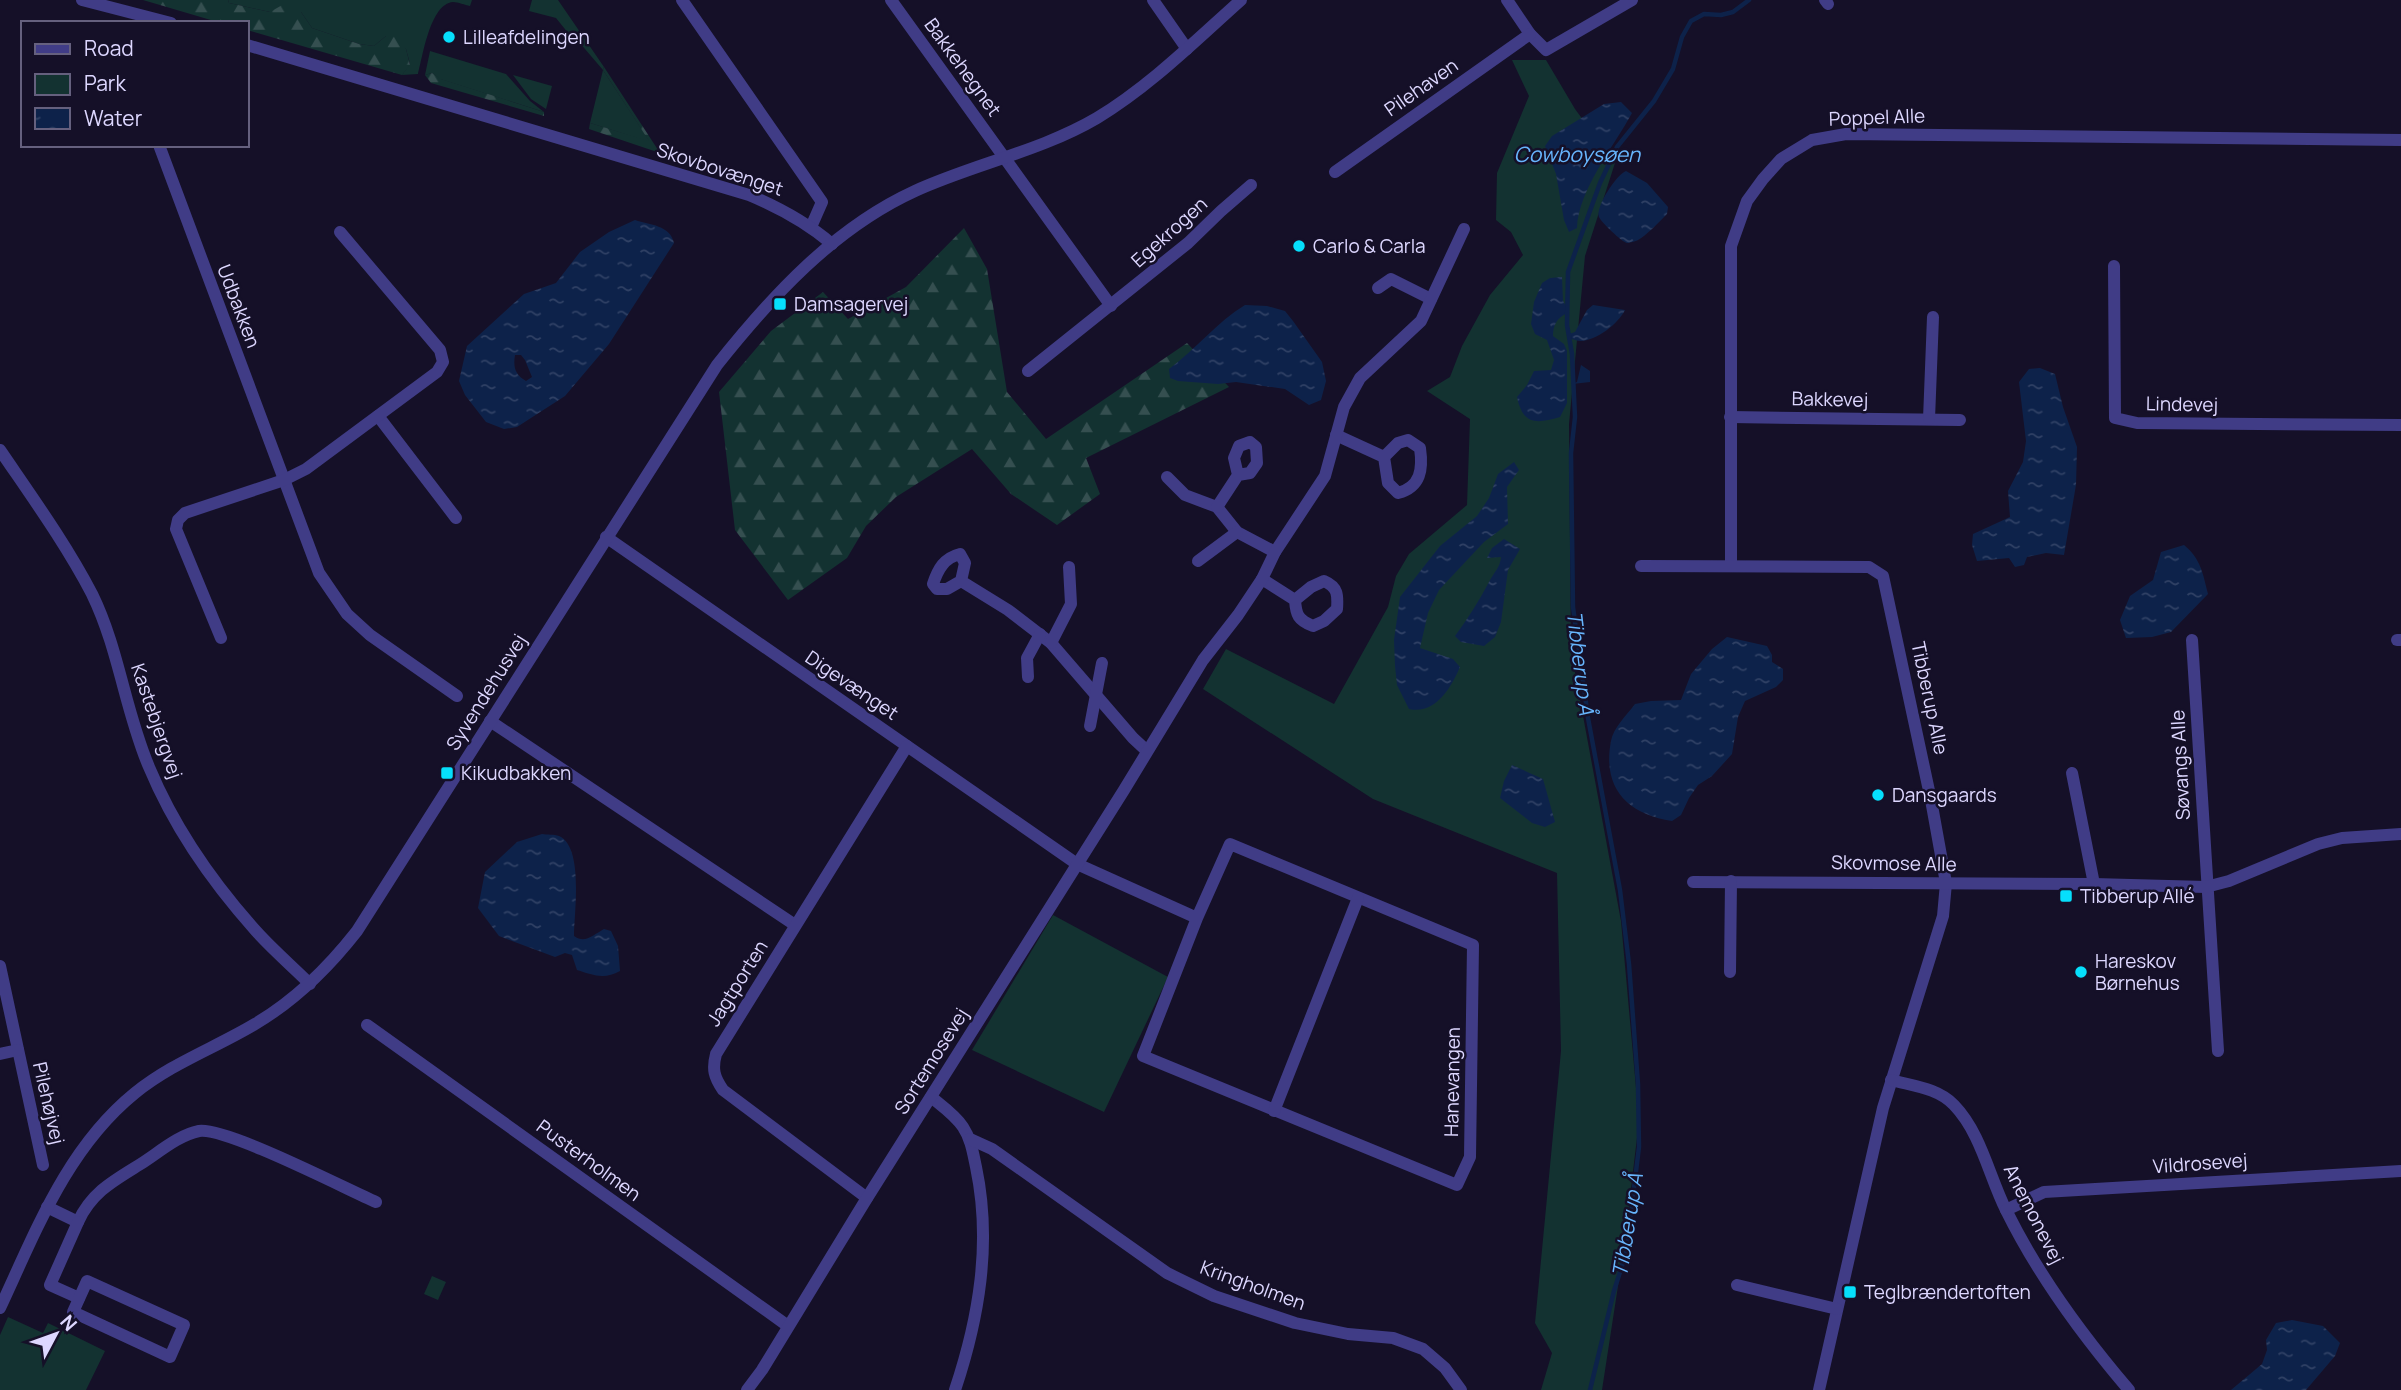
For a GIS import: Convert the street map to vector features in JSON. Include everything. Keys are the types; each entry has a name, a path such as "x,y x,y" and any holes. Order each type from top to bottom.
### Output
{"street":[{"path":"82,0 163,21"},
{"path":"682,0 822,202 811,227"},
{"name":"Bakkehegnet","path":"891,0 1005,157"},
{"path":"1153,0 1187,49"},
{"path":"832,244 853,227 916,191 1062,136 1096,118 1135,93 1241,0"},
{"path":"1507,0 1530,34 1546,50 1632,0"},
{"name":"Pilehaven","path":"1335,172 1530,34"},
{"name":"Skovbovænget","path":"248,45 749,195 784,210 832,244"},
{"name":"Poppel Alle","path":"1731,565 1731,246 1747,201 1781,159 1811,140 1846,134 2401,140"},
{"name":"Udbakken","path":"160,147 319,573 347,614 370,635 457,696"},
{"path":"1005,157 1111,306"},
{"name":"Egekrogen","path":"1028,371 1188,243 1251,186"},
{"name":"Sortemosevej","path":"747,1390 762,1370 1203,660 1262,579 1275,552 1325,475 1344,407 1360,378 1421,321 1464,229"},
{"path":"221,638 176,529 178,520 185,513 284,480 306,469 437,372 443,362 440,350 340,232"},
{"name":"Syvendehusvej","path":"0,1308 47,1207 80,1153 103,1124 135,1094 174,1065 255,1024 290,1001 335,958 357,931 717,365 757,315 832,244"},
{"name":"Lindevej","path":"2114,266 2115,418 2137,423 2401,425"},
{"path":"1378,288 1391,279 1431,299"},
{"path":"1929,419 1933,317"},
{"path":"378,416 456,518"},
{"name":"Bakkevej","path":"1730,416 1960,420"},
{"path":"1336,435 1384,457"},
{"name":"Kastebjergvej","path":"0,450 65,546 93,596 148,765 177,823 190,845 257,932 310,984"},
{"path":"1217,507 1238,475"},
{"path":"1167,477 1185,495 1217,507 1237,532 1275,552"},
{"path":"1198,561 1237,532"},
{"name":"Digevænget","path":"606,537 1077,864"},
{"name":"Tibberup Alle","path":"1641,566 1869,567 1883,576 1934,814 1946,883 1943,916 1891,1080 1819,1390"},
{"path":"1051,643 1072,604 1069,567"},
{"path":"1262,579 1295,600"},
{"path":"961,581 1008,610 1051,643 1147,751"},
{"path":"1028,677 1027,658 1040,634"},
{"name":"Søvangs Alle","path":"2192,640 2218,1051"},
{"path":"1090,726 1102,663"},
{"path":"490,721 795,925"},
{"name":"Jagtporten","path":"867,1198 723,1090 713,1068 716,1054 907,746"},
{"path":"2072,772 2094,884"},
{"name":"Skovmose Alle","path":"1693,882 2206,887 2229,881 2318,844 2342,838 2401,834"},
{"name":"Hanevangen","path":"1230,844 1472,944 1470,1157 1457,1185 1143,1056 1197,918 1230,844"},
{"path":"1077,864 1197,918"},
{"path":"1730,972 1731,881"},
{"path":"1274,1111 1358,898"},
{"name":"Pilehøjvej","path":"0,966 43,1165"},
{"name":"Pusterholmen","path":"367,1025 788,1326"},
{"name":"Pilehøjvej","path":"0,1054 18,1050"},
{"name":"Anemonevej","path":"1891,1080 1939,1093 1955,1106 1971,1127 2006,1210 2039,1269 2103,1360 2129,1390"},
{"path":"931,1097 954,1116 970,1139 979,1185 983,1227 982,1277 973,1329 956,1390"},
{"path":"79,1298 50,1285 89,1200 106,1185 188,1135 219,1132 376,1202"},
{"name":"Kringholmen","path":"970,1139 992,1149 1167,1273 1214,1296 1295,1323 1348,1334 1393,1338 1423,1349 1445,1368 1461,1390"},
{"name":"Vildrosevej","path":"2006,1210 2043,1192 2401,1171"},
{"path":"47,1207 78,1222"},
{"path":"87,1280 184,1325 170,1357 73,1312 79,1298 87,1280"},
{"path":"1737,1285 1837,1309"}],"green space":[{"path":"143,0 228,0 229,3 270,12 284,4 301,12 312,28 359,44 374,46 386,36 394,34 406,49 410,65 402,75 248,30 248,21 214,21"},
{"path":"228,0 472,0 470,6 453,2 445,5 433,21 418,74 402,75 410,64 406,49 386,36 374,46 359,44 312,28 301,12 270,12 229,3"},
{"path":"532,0 558,0 604,67 603,70 556,18 529,11"},
{"path":"430,51 506,74 530,101 544,112 440,79 432,73 425,75"},
{"path":"1512,60 1546,60 1575,109 1615,163 1585,256 1569,424 1571,651 1621,921 1639,1121 1624,1247 1602,1390 1541,1390 1552,1353 1535,1323 1561,1051 1557,873 1373,799 1203,689 1226,649 1334,704 1388,607 1396,576 1409,554 1467,505 1470,419 1427,391 1450,377 1462,346 1490,295 1523,255 1511,232 1496,220 1497,173 1529,96"},
{"path":"604,67 660,153 589,129 590,123 649,141 603,70"},
{"path":"603,70 650,142 590,123"},
{"path":"432,73 441,79 544,112 544,116 431,83 425,75"},
{"path":"513,75 552,86 546,109 531,99"},
{"path":"964,228 987,269 1007,392 1046,439 1187,343 1229,387 1086,458 1100,494 1057,525 1011,494 972,449 896,497 866,526 847,558 788,600 735,530 719,392 771,331 823,292 848,319 906,287"},
{"path":"1053,915 1168,977 1104,1112 972,1050"},
{"path":"432,1276 446,1282 438,1300 424,1294"},
{"path":"8,1317 43,1333 48,1323 105,1351 86,1390 0,1390 0,1335"}],"water":[{"name":"Cowboysøen","path":"1621,102 1632,113 1590,184 1583,199 1577,228 1569,232 1564,220 1556,174 1545,146 1552,136 1604,104"},
{"path":"1626,171 1647,183 1668,207 1667,214 1649,232 1638,240 1627,243 1616,236 1599,217 1600,206 1608,191"},
{"path":"635,220 664,229 674,243 609,344 565,396 517,427 504,429 486,422 465,395 459,381 467,346 524,294 556,283 580,252 609,232","holes":["515,355 521,355 532,377 526,381 519,376 515,367"]},
{"path":"1562,277 1563,301 1567,313 1556,322 1553,336 1564,344 1567,351 1567,403 1560,417 1537,421 1523,413 1517,397 1534,371 1551,370 1554,360 1547,340 1535,334 1531,324 1534,302 1542,283 1550,278"},
{"path":"1245,305 1267,306 1285,311 1293,321 1322,362 1326,381 1321,400 1309,405 1285,389 1236,382 1218,384 1170,378 1169,369 1225,319"},
{"path":"1593,305 1625,310 1617,321 1600,334 1581,341 1570,339 1569,334 1575,332 1587,310"},
{"path":"1581,365 1590,371 1590,382 1572,384 1577,382"},
{"path":"2040,368 2055,374 2077,447 2076,485 2064,555 2046,553 2027,557 2024,565 2015,567 2009,558 1977,561 1972,545 1973,534 2010,517 2008,491 2023,462 2026,441 2019,382 2029,369"},
{"path":"1514,462 1519,470 1507,487 1508,524 1484,542 1439,590 1428,613 1420,648 1453,659 1460,667 1447,691 1434,704 1418,710 1409,709 1397,685 1395,666 1394,640 1400,597 1440,546 1477,516 1489,498 1498,474"},
{"path":"1504,539 1520,549 1508,570 1501,622 1495,637 1484,646 1461,642 1455,636 1496,570 1501,557 1487,558 1492,548"},
{"path":"2184,545 2198,561 2208,594 2171,632 2152,637 2126,638 2120,620 2130,596 2153,580 2161,552"},
{"path":"1727,637 1767,646 1772,662 1783,669 1783,680 1776,687 1745,701 1738,717 1732,754 1712,776 1698,785 1681,815 1672,821 1642,812 1621,796 1614,785 1609,758 1614,731 1635,704 1681,700 1691,674 1712,649"},
{"path":"1512,765 1543,779 1555,822 1545,827 1532,823 1500,798"},
{"path":"542,834 559,836 567,843 572,853 576,881 574,936 585,939 604,929 611,931 618,946 620,971 604,976 588,974 577,970 572,955 565,953 555,957 499,936 478,908 485,872 517,842"},
{"path":"2292,1320 2323,1326 2340,1343 2335,1356 2306,1390 2231,1390 2262,1364 2267,1350 2266,1340 2276,1323"}],"waterway":[{"name":"Tibberup Å","path":"1590,1390 1626,1253 1639,1147 1638,1084 1629,964 1620,890 1588,718 1573,607 1571,453 1575,417 1572,354 1567,325 1568,272 1600,183 1617,147 1654,101 1673,69 1682,37 1691,21 1704,14 1721,15 1733,12 1749,0"}],"place":[{"name":"Lilleafdelingen","path":"449,37"},
{"name":"Carlo & Carla","path":"1299,246"},
{"name":"Damsagervej","path":"780,304"},
{"name":"Kikudbakken","path":"447,773"},
{"name":"Dansgaards","path":"1878,795"},
{"name":"Tibberup Allé","path":"2066,896"},
{"name":"Hareskov Børnehus","path":"2081,972"},
{"name":"Teglbrændertoften","path":"1850,1292"}]}
